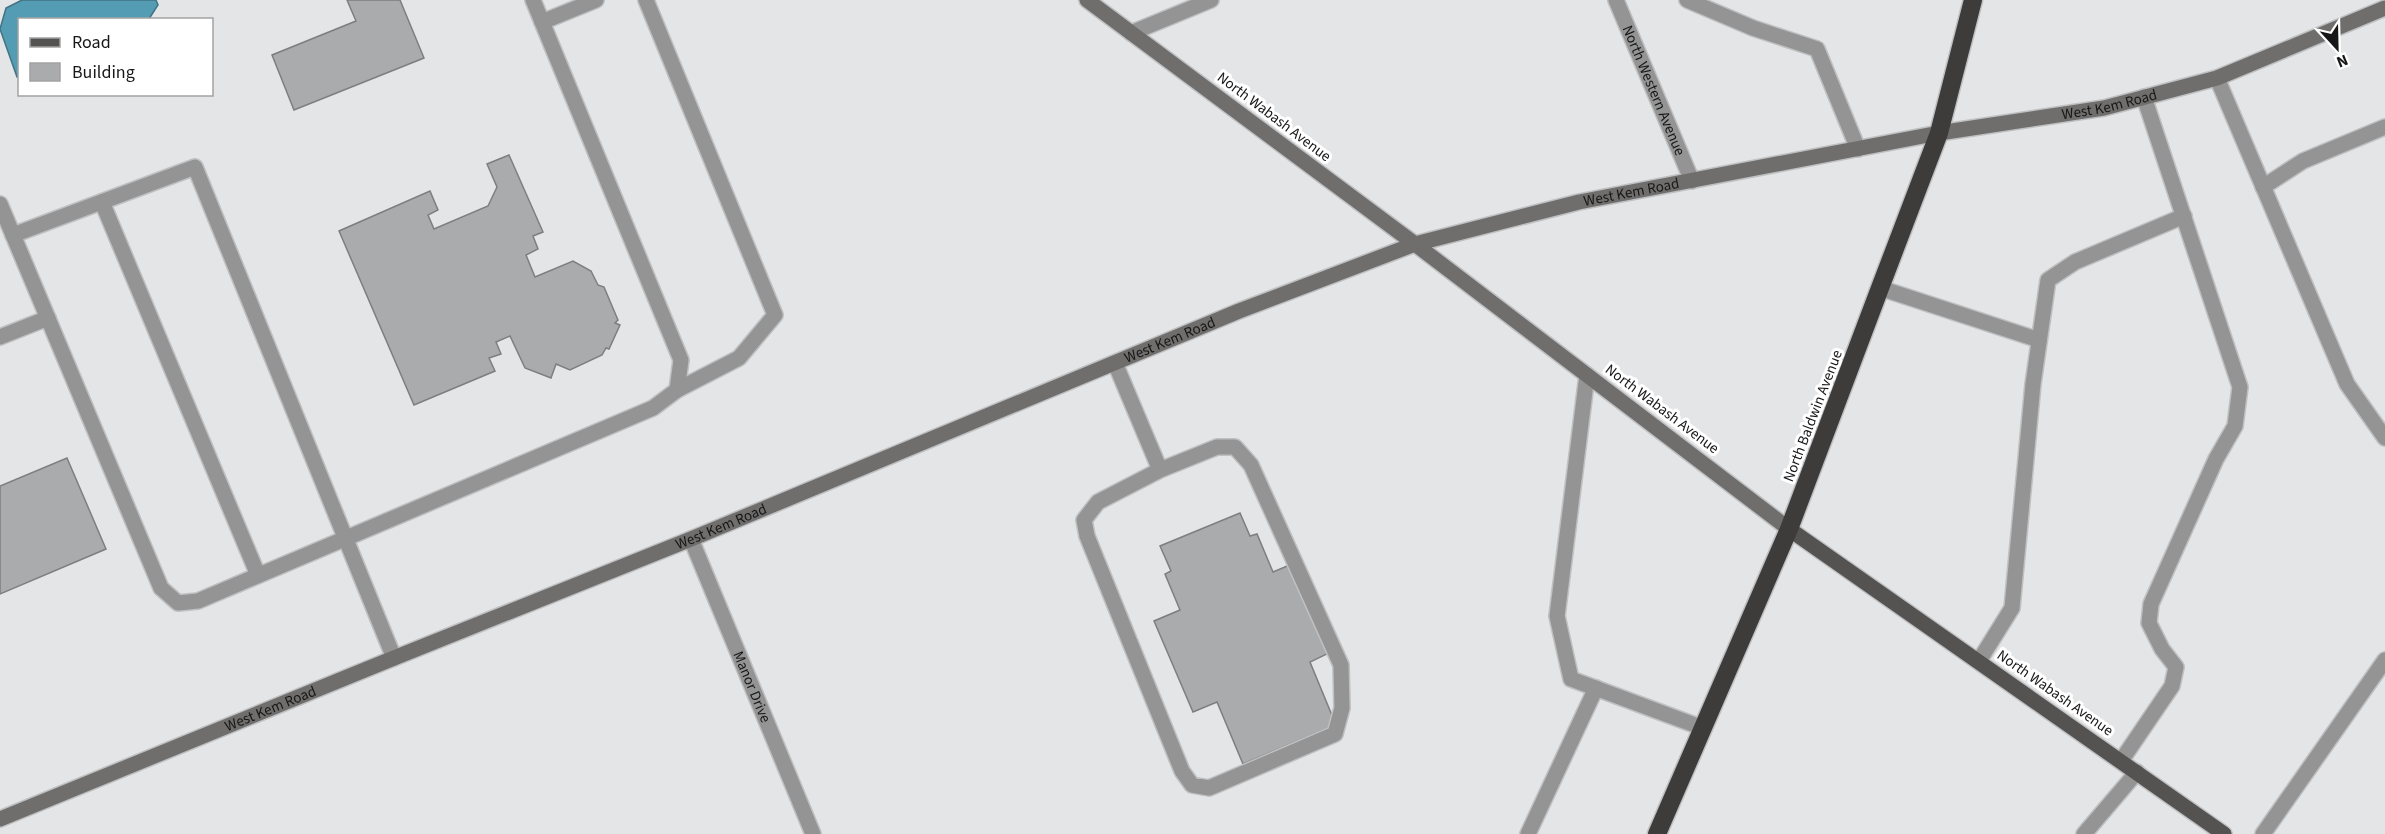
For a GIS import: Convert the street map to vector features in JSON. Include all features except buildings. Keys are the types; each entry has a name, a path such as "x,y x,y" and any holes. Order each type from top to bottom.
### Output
{"highway":[{"name":"North Baldwin Avenue","path":"1657,834 1789,529 1939,133 1973,0"}],"main road":[{"name":"North Wabash Avenue","path":"1789,529 2224,834"}],"street":[{"path":"533,0 681,360 677,390"},
{"path":"542,22 596,0"},
{"path":"0,204 161,588 178,603 198,601 653,408 677,390 739,358 775,315 646,0"},
{"name":"North Wabash Avenue","path":"1087,0 1415,244 1789,529"},
{"path":"1131,33 1211,0"},
{"name":"North Western Avenue","path":"1616,0 1692,181"},
{"path":"1688,0 1753,28 1817,49 1858,149"},
{"name":"West Kem Road","path":"0,819 692,539 1239,311 1415,244 1579,202 1939,133 2104,108 2217,78 2385,8"},
{"path":"2217,78 2347,384 2385,438"},
{"path":"2121,761 2172,686 2176,667 2162,649 2149,623 2151,604 2216,459 2235,426 2241,387 2144,97"},
{"path":"2264,188 2303,162 2385,127"},
{"path":"13,235 195,166 394,658"},
{"path":"102,202 258,575"},
{"path":"1979,661 2012,609 2032,384 2048,280 2075,262 2184,216"},
{"path":"1880,288 2039,340"},
{"path":"0,338 48,318"},
{"path":"1115,363 1160,470"},
{"path":"1587,375 1557,616 1571,679 1703,728"},
{"path":"1217,447 1235,447 1251,465 1341,665 1342,708 1335,734 1209,788 1192,785 1182,771 1087,536 1084,520 1098,502 1160,470 1217,447"},
{"name":"Manor Drive","path":"692,539 813,834"},
{"path":"2263,834 2385,660"},
{"path":"1528,834 1596,688"},
{"path":"2084,834 2137,772"}],"water":[{"path":"22,0 156,0 158,5 150,18 18,18 18,78 0,29 6,8"}]}
